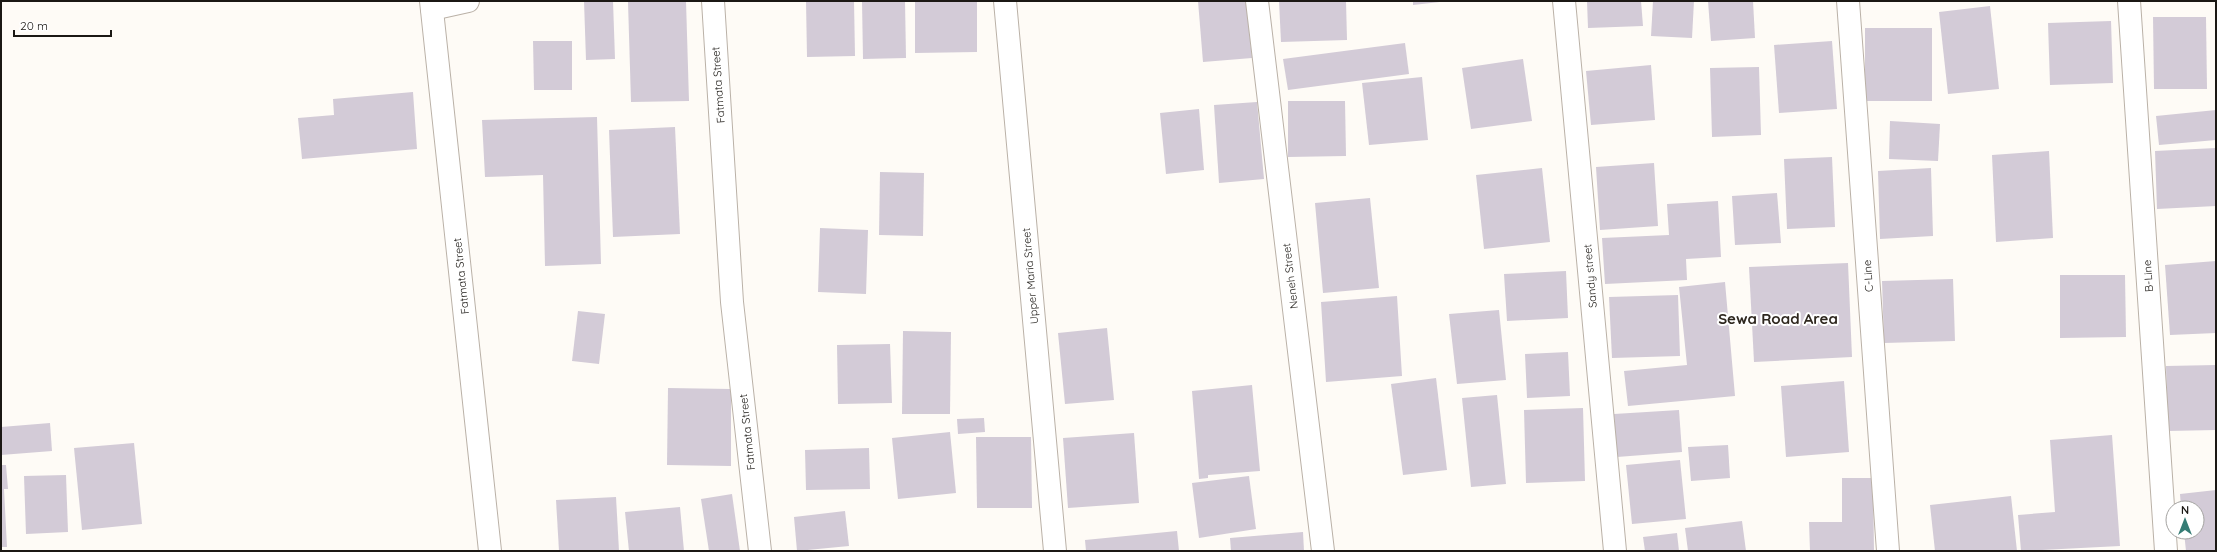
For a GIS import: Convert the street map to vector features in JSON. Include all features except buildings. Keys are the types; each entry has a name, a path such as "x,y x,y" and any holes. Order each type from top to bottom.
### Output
{"street":[{"path":"431,5 468,1"},
{"name":"Fatmata Street","path":"713,1 732,302 760,551"},
{"name":"Upper Maria Street","path":"1005,1 1055,551"},
{"name":"Neneh Street","path":"1257,1 1323,551"},
{"name":"Sandy street","path":"1564,1 1615,551"},
{"name":"C-Line","path":"1848,1 1888,551"},
{"name":"B-Line","path":"2129,1 2166,551"},
{"name":"Fatmata Street","path":"431,5 490,551"}],"district":[{"name":"Sewa Road Area","path":"1778,318"}]}
